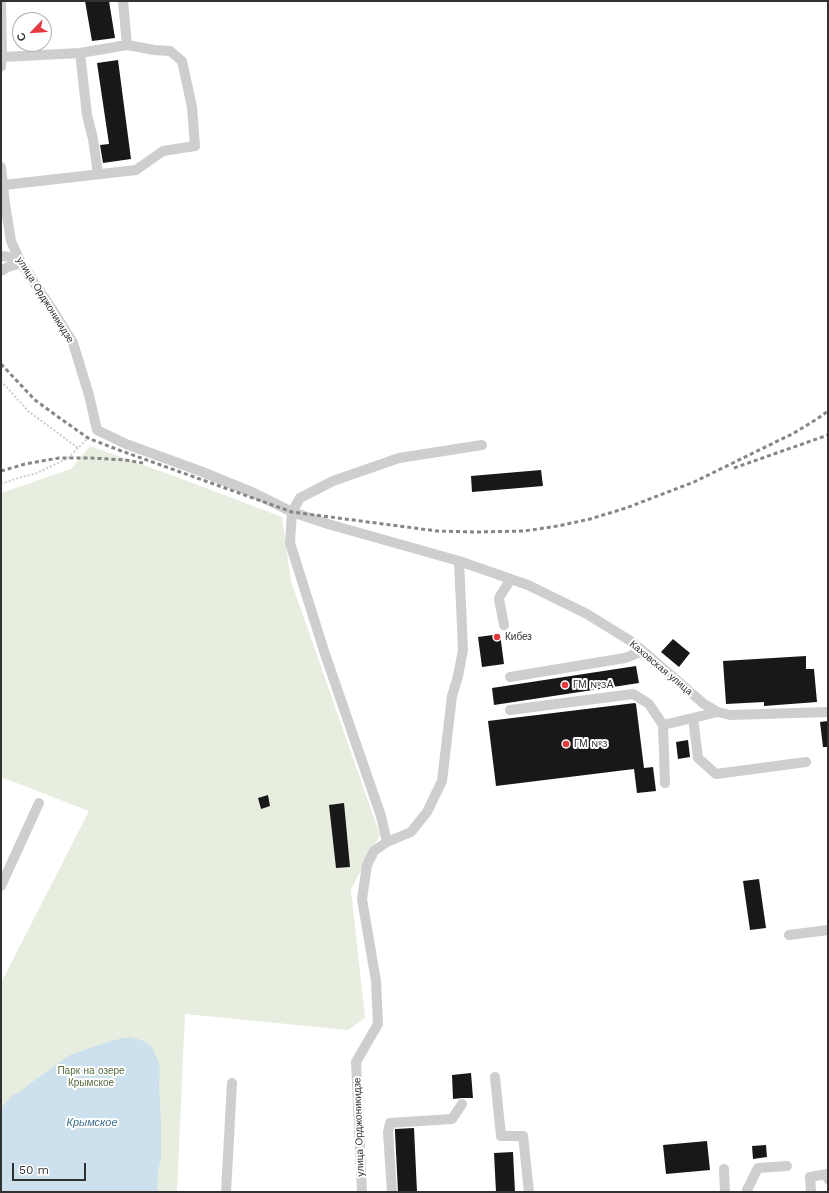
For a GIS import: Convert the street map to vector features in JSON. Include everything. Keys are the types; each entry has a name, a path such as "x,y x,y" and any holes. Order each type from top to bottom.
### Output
{"street":[{"path":"1,1 2,62 80,53 126,45 170,51 182,61 192,107 195,146 163,151 136,170 4,185"},
{"path":"123,1 126,45"},
{"path":"80,53 87,115 93,139 98,174"},
{"name":"улица Орджоникидзе","path":"1,168 11,241 21,263 52,308 73,343 89,395 97,430"},
{"path":"1,256 11,257 21,263"},
{"path":"1,271 21,263"},
{"name":"Каховская улица","path":"97,430 126,444 247,490 292,512 328,524 459,561 528,585 586,614 629,640 704,704 718,712 730,715 828,712"},
{"path":"459,561 463,650 452,696 442,781 427,812 411,832 387,842 381,816 325,654 290,543 292,512 300,498 333,481 399,458 482,446"},
{"path":"504,625 500,596 511,579"},
{"path":"510,677 625,658 643,651"},
{"path":"510,710 633,694 649,704 663,725 665,783"},
{"path":"663,725 718,712"},
{"path":"693,718 698,758 716,774 806,762"},
{"path":"1,886 39,803"},
{"name":"улица Орджоникидзе","path":"362,1192 356,1062 378,1024 376,981 362,899 367,865 374,851 387,842"},
{"path":"788,935 828,930"},
{"path":"495,1077 501,1136 523,1136 529,1192"},
{"path":"226,1192 232,1083"},
{"path":"392,1192 388,1132 390,1123 452,1119 462,1104"},
{"path":"747,1192 758,1168 787,1166"},
{"path":"724,1169 725,1192"},
{"path":"811,1192 810,1177 827,1174 828,1179"}],"path":[{"path":"1,381 28,411 78,448"},
{"path":"1,484 37,473 68,458 97,430"}],"green space":[{"name":"Парк на озере Крымское","path":"90,446 282,517 291,581 380,835 351,889 365,1018 348,1030 185,1014 177,1192 1,1192 1,983 89,811 1,777 1,493 71,469"}],"water":[{"name":"Крымское","path":"130,1037 141,1040 152,1047 160,1069 161,1158 158,1172 157,1192 1,1192 1,1108 13,1095 21,1091 70,1055 105,1043"}],"building":[{"path":"85,1 109,1 115,38 92,41"},
{"path":"118,60 131,159 103,163 100,145 109,144 97,63"},
{"path":"541,470 543,486 472,492 471,476"},
{"path":"500,634 504,664 482,667 478,637"},
{"path":"673,639 690,653 679,667 661,652"},
{"path":"806,656 806,669 814,669 817,702 764,706 764,702 726,704 723,661"},
{"name":"ГМ №3А","path":"636,666 639,683 494,705 492,688"},
{"name":"ГМ №3","path":"635,703 644,768 653,767 656,791 637,793 634,769 496,786 488,721"},
{"path":"828,721 828,747 823,747 820,722"},
{"path":"688,740 690,757 678,759 676,742"},
{"path":"268,795 270,806 261,809 258,798"},
{"path":"344,803 350,867 336,868 329,805"},
{"path":"759,879 766,928 750,930 743,881"},
{"path":"471,1073 473,1098 453,1099 452,1075"},
{"path":"414,1128 417,1192 398,1192 395,1129"},
{"path":"707,1141 710,1170 666,1174 663,1145"},
{"path":"766,1145 767,1157 753,1159 752,1146"},
{"path":"513,1152 515,1192 496,1192 494,1153"}],"railway":[{"path":"1,364 35,400 88,438 116,449 292,512 437,531 524,531 590,519 626,508 694,482 794,433 828,411"},
{"path":"734,468 828,435"},
{"path":"1,471 25,464 59,458 125,460 143,463"}],"place":[{"name":"Кибез","path":"497,637"},
{"name":"ГМ №3А","path":"565,685"},
{"name":"ГМ №3","path":"566,744"}]}
